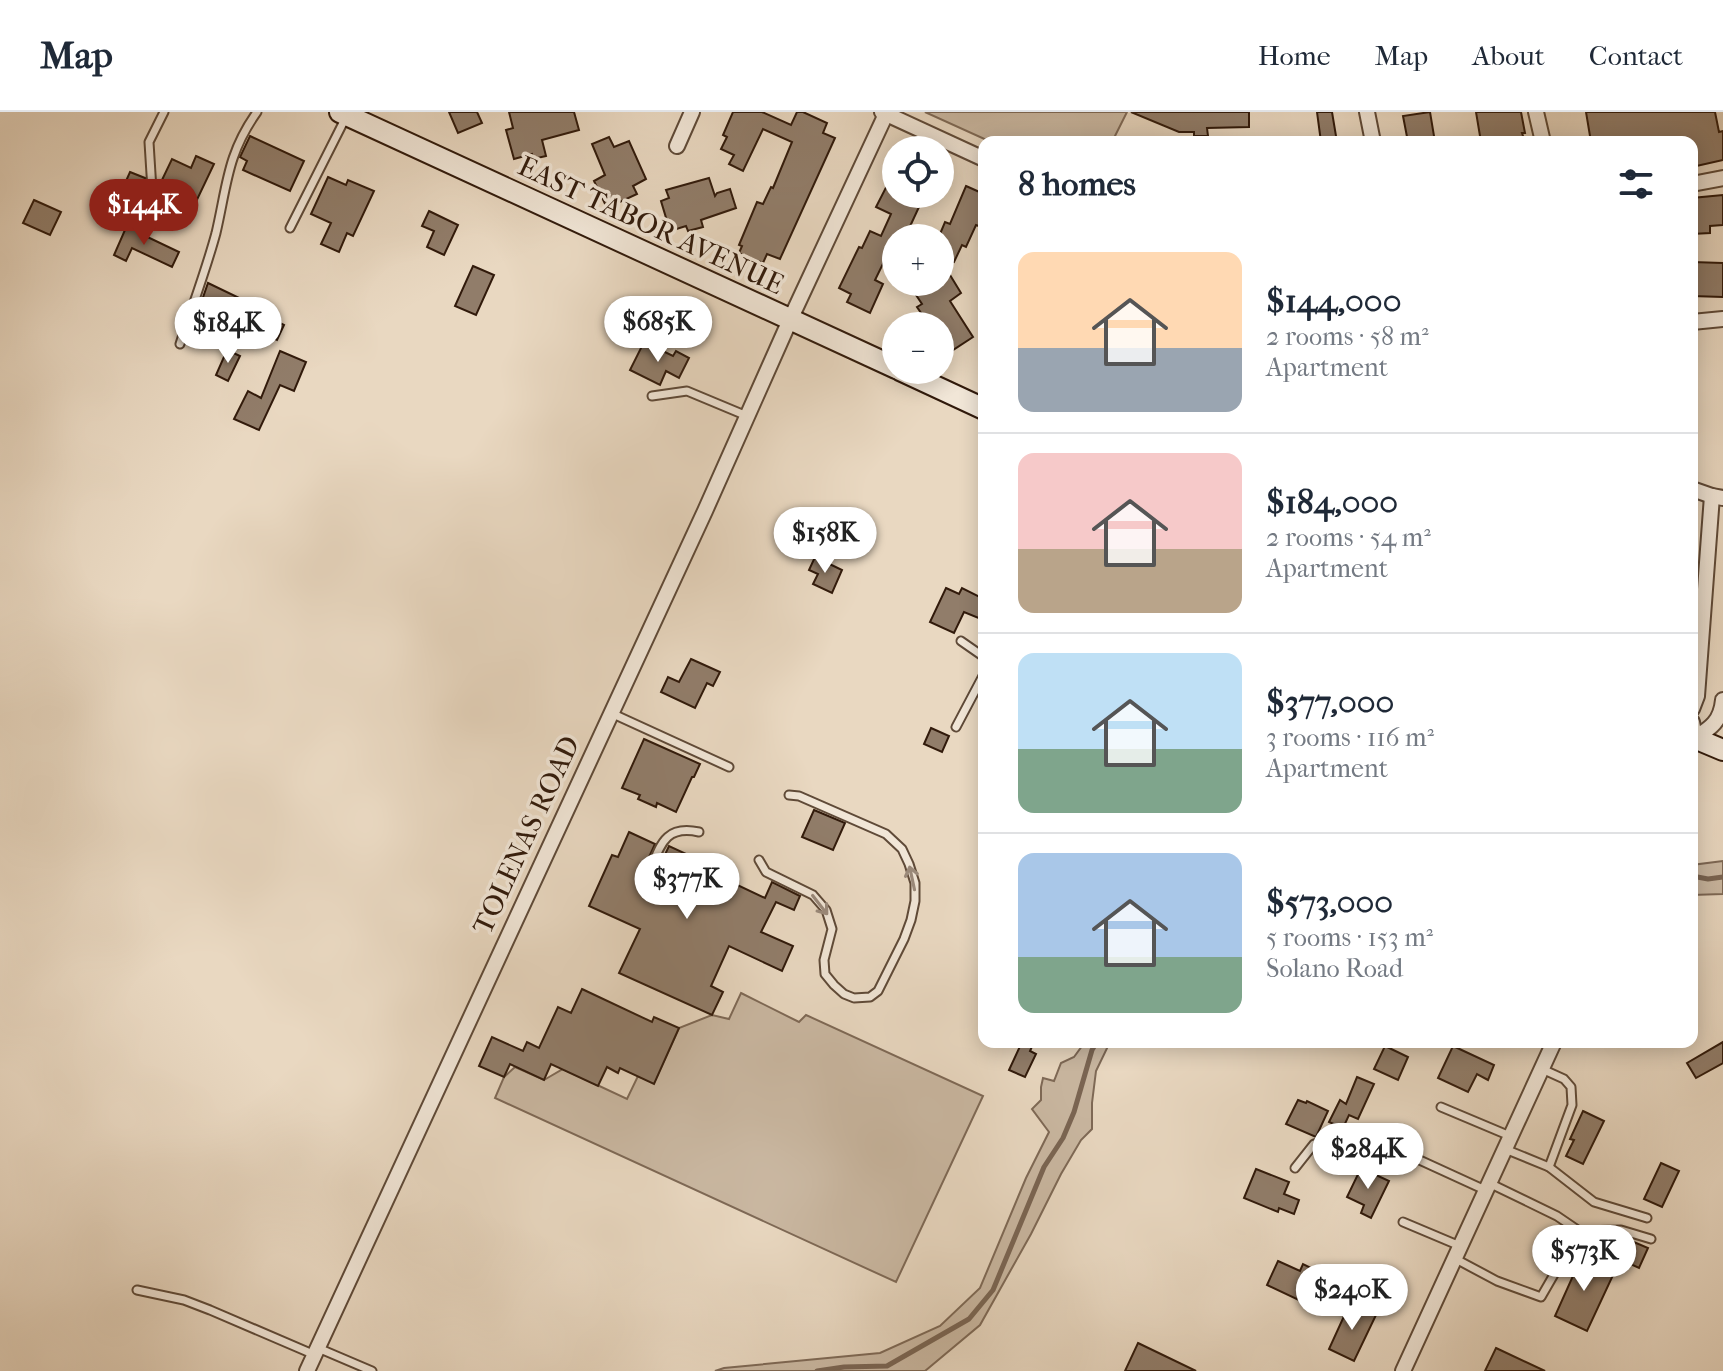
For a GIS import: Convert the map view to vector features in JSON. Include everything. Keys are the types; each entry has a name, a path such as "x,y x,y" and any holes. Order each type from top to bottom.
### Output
{"main road":[{"name":"EAST TABOR AVENUE","path":"344,114 882,362"},
{"name":"EAST TABOR AVENUE","path":"930,384 978,406"},
{"path":"1698,738 1723,750"}],"street":[{"path":"677,146 692,112"},
{"path":"1367,112 1372,136"},
{"path":"1536,112 1542,136"},
{"path":"884,113 978,156"},
{"name":"TOLENAS ROAD","path":"307,1371 884,113"},
{"path":"1698,183 1723,178"},
{"path":"1698,321 1723,319"},
{"path":"1698,491 1718,497 1698,687"},
{"path":"1698,733 1715,725 1723,700"},
{"path":"1403,1371 1551,1048"}],"lane":[{"path":"164,112 149,142 152,190 167,218"},
{"path":"180,344 215,233 232,157 257,112"},
{"path":"290,228 344,114"},
{"path":"652,396 687,391 747,416"},
{"path":"961,641 978,653"},
{"path":"956,727 978,685"},
{"path":"611,713 729,767"},
{"path":"759,860 766,872 813,895 826,910 832,929 824,960 825,974 834,985 854,998 870,997 878,991 904,939 915,901 915,883 902,849 886,834 799,796 789,795"},
{"path":"647,877 665,839 674,831 685,829 699,832"},
{"path":"1542,1069 1564,1079 1571,1087 1572,1105 1549,1167"},
{"path":"1441,1107 1549,1167 1594,1202 1647,1218"},
{"path":"1295,1168 1314,1144 1347,1134 1365,1135 1557,1216 1579,1231 1621,1230 1651,1239"},
{"path":"1403,1222 1457,1252 1497,1281 1541,1297 1579,1231"},
{"path":"137,1290 197,1305 372,1371"}],"shaded area":[{"path":"925,112 1127,112 1115,136 978,136"},
{"path":"1723,861 1723,894 1698,895 1698,864"},
{"path":"741,993 799,1022 806,1015 983,1096 896,1282 495,1098 504,1077 515,1067 544,1080 563,1069 627,1099 638,1076 654,1083 679,1028 712,1015 729,1019"},
{"path":"1081,1048 1107,1048 1096,1071 1092,1129 1081,1140 1061,1174 980,1325 925,1371 715,1371 880,1353 940,1326 980,1288 1026,1178 1049,1132 1032,1109 1041,1100 1043,1078 1054,1081 1061,1063 1074,1057"}],"building":[{"path":"449,112 477,112 482,123 458,133"},
{"path":"509,112 574,112 579,130 542,140 546,156 533,159 532,154 514,159 506,130 513,128"},
{"path":"733,112 762,112 791,125 797,112 803,112 827,123 823,133 835,138 780,259 767,254 763,263 739,253 742,246 739,245 757,202 763,204 773,188 792,142 763,129 743,171 729,164 734,155 721,149 727,137 723,135"},
{"path":"1131,112 1249,112 1249,127 1207,128 1208,136 1194,136 1194,132 1179,132"},
{"path":"1317,112 1332,112 1336,136 1320,136"},
{"path":"1430,112 1434,136 1407,136 1403,116"},
{"path":"1476,112 1521,112 1523,136 1480,136"},
{"path":"1586,112 1715,112 1719,132 1723,131 1723,160 1698,166 1698,136 1590,136"},
{"path":"250,136 304,161 290,191 243,170 247,161 240,157"},
{"path":"609,137 614,147 629,141 646,179 633,186 637,194 607,208 594,181 605,175 592,144"},
{"path":"196,156 214,164 194,206 175,197 179,191 161,182 172,159 191,168"},
{"path":"130,172 145,178 135,207 118,199"},
{"path":"328,177 346,185 348,180 374,191 353,236 347,233 339,252 321,244 331,223 311,214"},
{"path":"709,178 715,196 730,189 736,208 701,220 703,227 688,231 686,226 670,231 661,201 669,198 666,190"},
{"path":"966,186 978,191 978,226 966,247 962,245 954,262 954,224 950,224"},
{"path":"882,195 882,208 919,208 911,224 886,224 891,214 876,207"},
{"path":"1723,195 1723,225 1710,226 1710,233 1698,234 1698,197"},
{"path":"34,200 61,212 50,235 23,223"},
{"path":"429,211 458,225 444,255 427,247 434,231 422,226"},
{"path":"128,223 141,229 139,233 179,252 172,267 132,248 126,261 114,255"},
{"path":"870,231 882,234 882,266 875,280 882,286 870,313 847,302 851,294 839,288"},
{"path":"1698,262 1723,263 1723,297 1698,296"},
{"path":"473,266 494,275 476,315 455,306"},
{"path":"954,282 961,293 950,301 973,337 954,349 954,312 920,312 917,307 922,304 917,296 954,296"},
{"path":"208,283 264,310 262,314 284,325 277,340 230,318 228,323 199,309"},
{"path":"644,342 673,356 676,351 689,358 679,378 666,371 660,385 630,370"},
{"path":"227,350 240,356 228,381 216,375"},
{"path":"280,351 306,362 294,391 280,385 259,430 234,419 248,391 261,398"},
{"path":"815,557 842,570 832,593 813,584 818,574 809,570"},
{"path":"946,588 959,594 962,588 978,596 978,618 964,612 954,633 930,622"},
{"path":"691,659 720,672 713,686 707,683 695,708 661,692 668,677 679,682"},
{"path":"931,728 949,736 942,752 924,744"},
{"path":"644,739 700,764 676,812 638,799 640,795 622,788"},
{"path":"814,810 845,823 833,850 802,837"},
{"path":"629,832 655,844 641,875 645,883 653,880 669,846 765,898 772,882 800,896 794,910 776,902 761,932 793,946 782,971 729,946 711,986 723,992 712,1015 619,973 640,929 589,906 612,855 618,857"},
{"path":"582,989 652,1022 654,1017 679,1028 654,1084 620,1068 618,1073 607,1067 598,1086 551,1064 544,1080 510,1064 504,1077 479,1066 492,1037 523,1051 527,1042 539,1048 558,1007 571,1013"},
{"path":"1723,1042 1723,1063 1696,1078 1687,1063"},
{"path":"1019,1048 1031,1048 1030,1051 1036,1054 1025,1077 1009,1070"},
{"path":"1384,1048 1408,1057 1398,1080 1374,1069"},
{"path":"1452,1048 1494,1065 1488,1080 1477,1074 1468,1092 1438,1078"},
{"path":"1357,1077 1374,1084 1358,1119 1349,1115 1343,1128 1329,1122 1340,1100 1346,1104"},
{"path":"1298,1100 1328,1111 1316,1137 1286,1124"},
{"path":"1583,1111 1604,1121 1583,1164 1566,1156"},
{"path":"1661,1163 1679,1171 1662,1207 1644,1199"},
{"path":"1361,1168 1389,1181 1371,1218 1361,1213 1364,1205 1347,1197"},
{"path":"1256,1169 1289,1182 1284,1194 1299,1200 1294,1214 1279,1208 1278,1212 1244,1198"},
{"path":"1622,1237 1648,1248 1639,1268 1613,1256"},
{"path":"1578,1256 1614,1273 1587,1331 1555,1316 1573,1276 1569,1275"},
{"path":"1278,1261 1300,1271 1303,1264 1319,1272 1305,1303 1267,1285"},
{"path":"1350,1303 1376,1315 1354,1361 1329,1349"},
{"path":"1138,1343 1196,1371 1125,1371"},
{"path":"1496,1348 1545,1371 1485,1371"}],"waterway":[{"path":"1698,877 1723,877"},
{"path":"817,1371 887,1366 969,1319 993,1290 1044,1167 1063,1138 1093,1048"}]}
